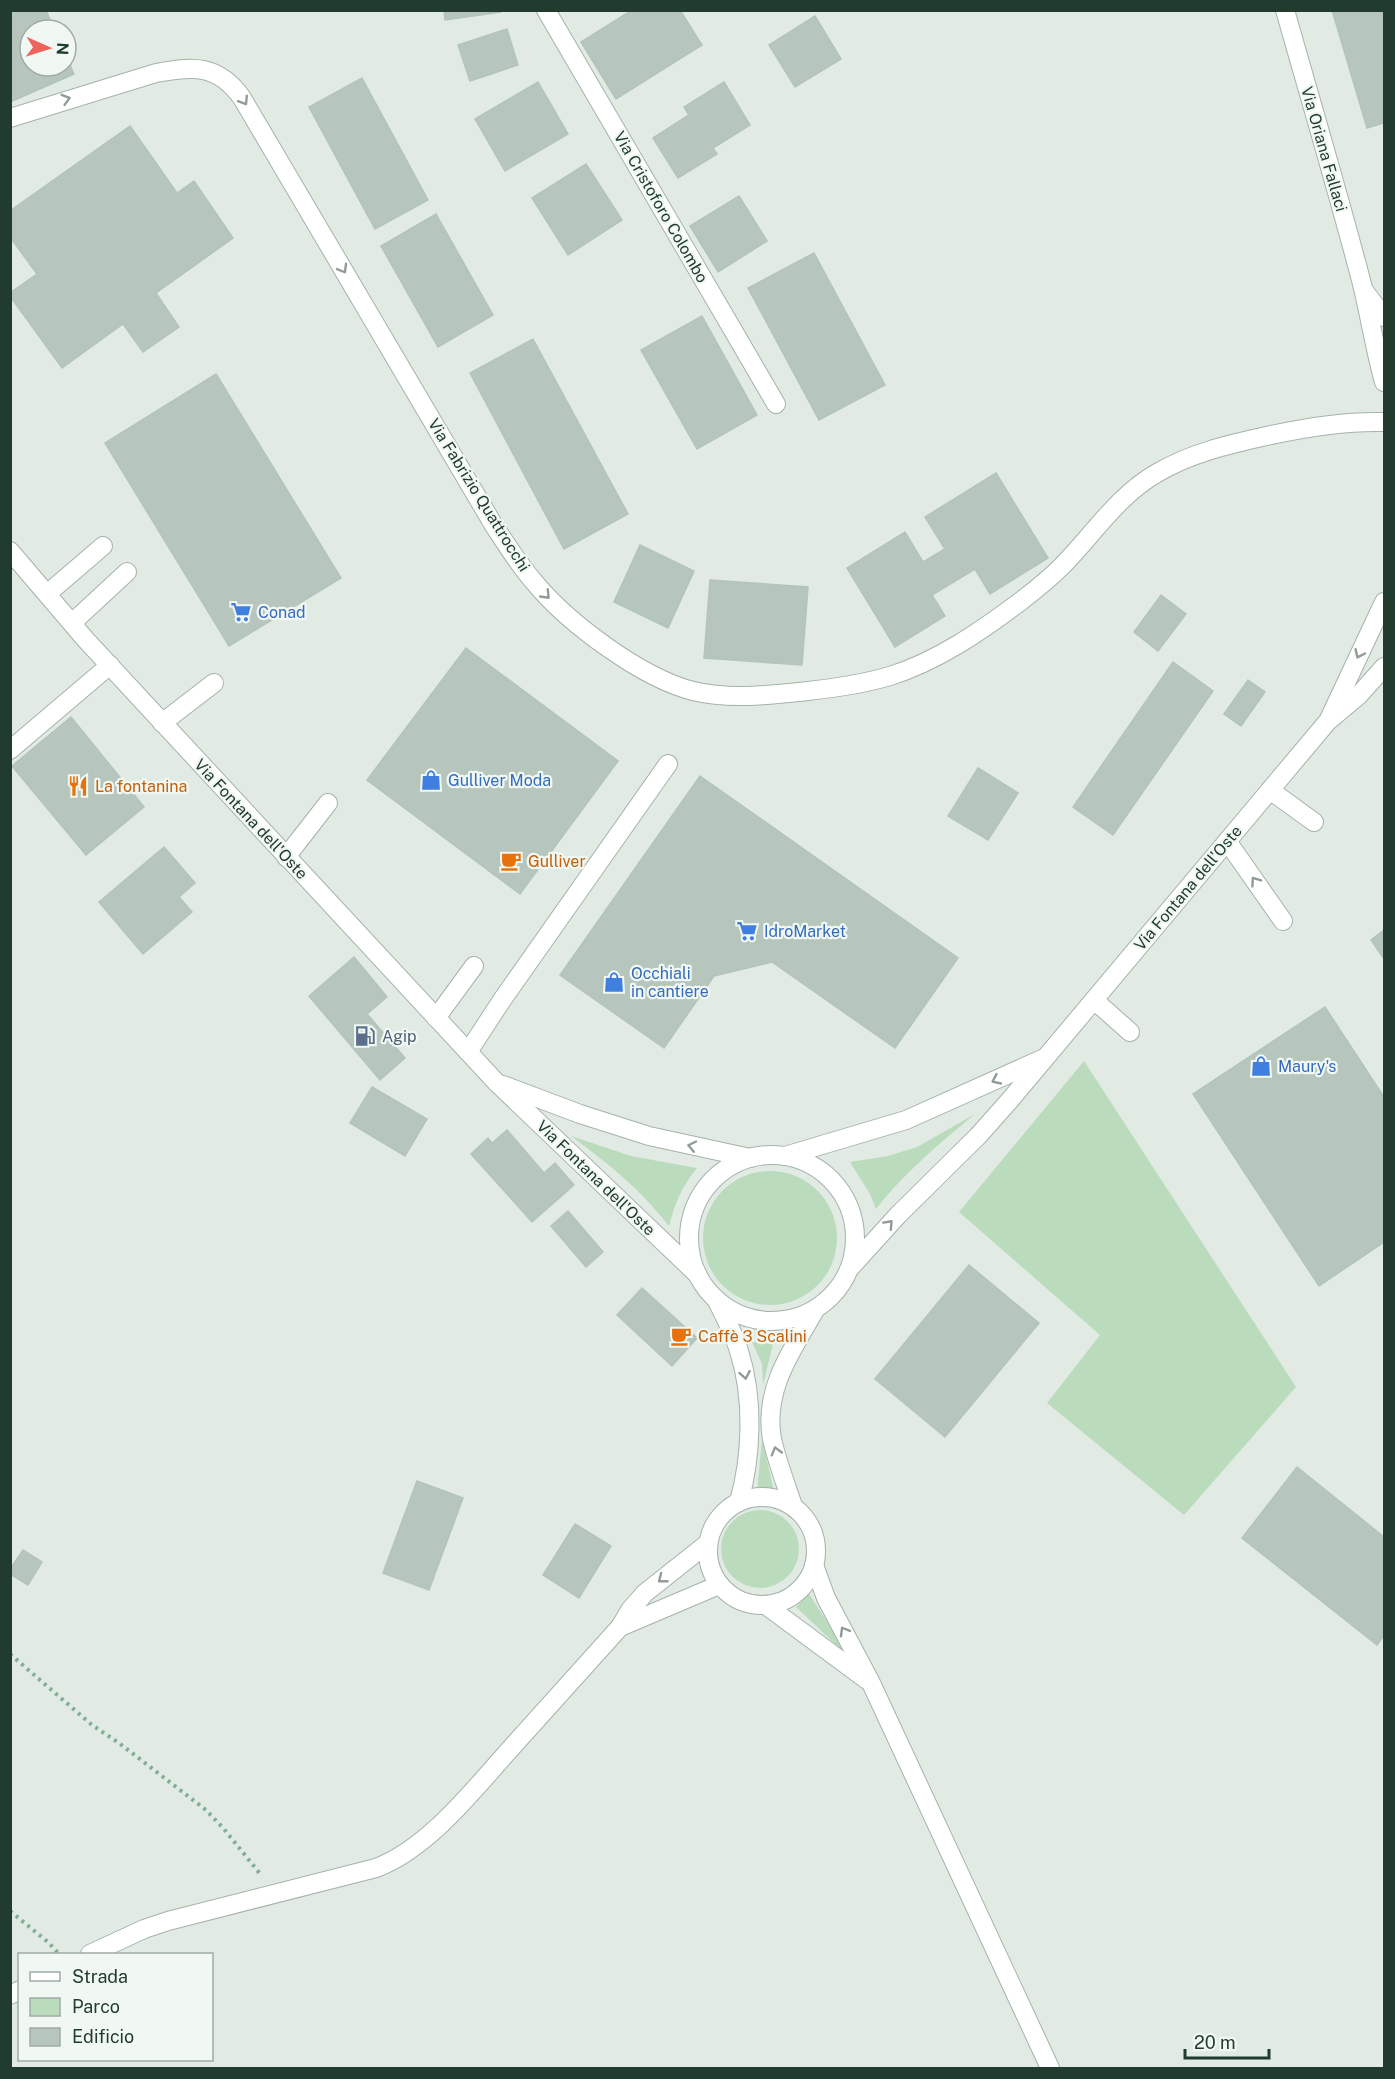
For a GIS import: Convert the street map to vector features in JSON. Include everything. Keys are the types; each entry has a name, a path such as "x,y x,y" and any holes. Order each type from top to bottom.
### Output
{"street":[{"name":"Via Cristoforo Colombo","path":"546,10 776,404"},
{"name":"Via Oriana Fallaci","path":"1285,10 1362,288 1384,382"},
{"name":"Via Fabrizio Quattrocchi","path":"10,118 156,73 189,68 207,70 227,80 242,98 493,524 526,572 558,607 625,659 654,676 695,691 729,695 786,693 854,684 904,671 957,644 1022,600 1062,566 1096,526 1125,497 1146,480 1168,467 1192,455 1271,435 1351,422 1384,422"},
{"name":"Via Oriana Fallaci","path":"1362,288 1384,317"},
{"path":"47,594 103,546"},
{"name":"Via Fontana dell'Oste","path":"10,551 162,723 468,1053 697,1274"},
{"path":"72,623 126,572"},
{"name":"Via Fontana dell'Oste","path":"1328,721 1384,602"},
{"path":"10,750 110,665"},
{"name":"Via Fontana dell'Oste","path":"850,1268 905,1208 978,1137 1328,721 1359,695 1384,667"},
{"path":"162,723 213,683"},
{"path":"468,1053 502,1000 668,764"},
{"path":"1270,790 1314,822"},
{"path":"286,857 327,803"},
{"path":"1227,841 1283,921"},
{"path":"436,1018 474,966"},
{"path":"1094,1000 1130,1032"},
{"name":"Via Fontana dell'Oste","path":"785,1156 906,1120 1049,1055"},
{"name":"Via Fontana dell'Oste","path":"496,1082 588,1117 650,1136 750,1158"},
{"path":"767,1155 785,1156 808,1163 828,1176 844,1196 853,1219 855,1244 850,1268 836,1292 815,1310 791,1320 765,1321 739,1315 717,1301 705,1288 697,1274 689,1246 691,1217 704,1191 724,1170 750,1158 767,1155"},
{"path":"717,1301 739,1351 744,1368 748,1400 746,1462 739,1502"},
{"path":"793,1506 773,1442 770,1407 780,1373 815,1310"},
{"path":"757,1497 776,1498 793,1506 805,1518 813,1533 816,1549 814,1565 808,1580 797,1593 783,1602 767,1606 749,1604 732,1597 719,1585 711,1572 708,1543 714,1526 724,1512 739,1502 757,1497"},
{"path":"92,1953 168,1921 376,1868 388,1864 411,1850 465,1800 621,1627 630,1610 645,1593 708,1543"},
{"path":"814,1565 826,1598 871,1683 1050,2068"},
{"path":"621,1627 719,1585"},
{"path":"767,1606 871,1683"}],"path":[{"path":"10,1654 92,1725 206,1810 224,1829 275,1894"},
{"path":"10,1911 42,1936 58,1953"}],"green space":[{"path":"1084,1061 1296,1387 1184,1515 1047,1403 1100,1335 959,1212"},
{"path":"975,1114 910,1171 876,1209 870,1194 850,1162 888,1156 917,1147"},
{"path":"571,1136 631,1156 697,1168 680,1195 669,1226 623,1178"},
{"path":"770,1171 796,1176 817,1191 832,1212 837,1238 832,1264 817,1285 796,1300 770,1305 744,1300 723,1285 708,1264 703,1238 708,1212 723,1191 744,1176"},
{"path":"752,1342 773,1344 763,1385 762,1364"},
{"path":"762,1439 774,1491 774,1492 757,1492"},
{"path":"760,1510 775,1513 788,1521 796,1534 799,1549 796,1564 788,1577 775,1585 760,1588 745,1585 732,1577 724,1564 721,1549 724,1534 732,1521 745,1513"},
{"path":"809,1594 852,1660 796,1607"}],"building":[{"path":"10,10 46,10 49,18 18,18 18,78 65,78 10,102"},
{"path":"444,10 501,10 501,12 445,20"},
{"path":"632,10 680,10 702,45 616,99 581,42"},
{"path":"1332,10 1384,10 1384,123 1367,128"},
{"path":"815,16 841,59 795,87 769,45"},
{"path":"507,29 518,65 470,81 458,45"},
{"path":"362,78 428,200 375,229 309,107"},
{"path":"538,82 568,134 505,171 475,119"},
{"path":"724,82 750,125 713,148 717,154 678,178 653,138 689,115 684,107"},
{"path":"130,126 177,193 194,181 233,238 156,293 179,327 143,352 123,324 62,368 10,296 10,293 37,274 10,237 10,211"},
{"path":"586,164 622,220 568,255 532,198"},
{"path":"739,196 767,241 718,272 690,226"},
{"path":"436,214 493,315 438,347 381,246"},
{"path":"814,253 885,385 819,420 748,288"},
{"path":"702,316 757,415 697,449 641,350"},
{"path":"533,339 628,514 564,549 470,373"},
{"path":"216,374 341,578 229,646 105,443"},
{"path":"996,473 1048,558 990,594 975,569 932,595 945,616 895,647 847,568 905,532 923,562 945,549 925,517"},
{"path":"640,545 694,571 668,628 614,602"},
{"path":"710,580 808,587 802,665 704,658"},
{"path":"1161,595 1186,614 1158,651 1134,632"},
{"path":"466,648 618,761 520,894 367,780"},
{"path":"1173,662 1213,691 1113,835 1073,807"},
{"path":"1248,680 1265,692 1241,726 1224,714"},
{"name":"La fontanina","path":"71,717 144,807 86,855 12,766"},
{"path":"978,768 1018,793 988,840 948,816"},
{"path":"700,776 958,958 895,1048 772,962 714,976 664,1048 560,975"},
{"path":"164,847 195,883 179,897 192,912 143,954 99,902"},
{"path":"1384,930 1384,959 1371,940"},
{"name":"Agip","path":"354,957 387,997 367,1014 405,1058 380,1080 309,996"},
{"path":"1325,1007 1384,1097 1384,1242 1319,1286 1193,1094"},
{"path":"372,1087 427,1119 405,1156 350,1123"},
{"path":"507,1130 544,1173 555,1163 574,1185 532,1222 471,1154 488,1138 492,1143"},
{"path":"568,1211 603,1252 586,1267 551,1226"},
{"path":"969,1265 1039,1323 945,1437 875,1379"},
{"path":"642,1288 697,1338 672,1366 617,1315"},
{"path":"1297,1467 1384,1537 1384,1635 1377,1645 1242,1538"},
{"path":"417,1481 463,1498 429,1590 383,1573"},
{"path":"575,1524 611,1546 579,1598 543,1575"},
{"path":"23,1550 42,1562 28,1585 10,1574 10,1569"}],"place":[{"name":"Conad","path":"241,612"},
{"name":"Gulliver Moda","path":"431,780"},
{"name":"La fontanina","path":"78,786"},
{"name":"Gulliver","path":"511,861"},
{"name":"IdroMarket","path":"747,931"},
{"name":"Occhiali in cantiere","path":"614,982"},
{"name":"Agip","path":"365,1036"},
{"name":"Maury's","path":"1261,1066"},
{"name":"Caffè 3 Scalini","path":"681,1336"}]}
